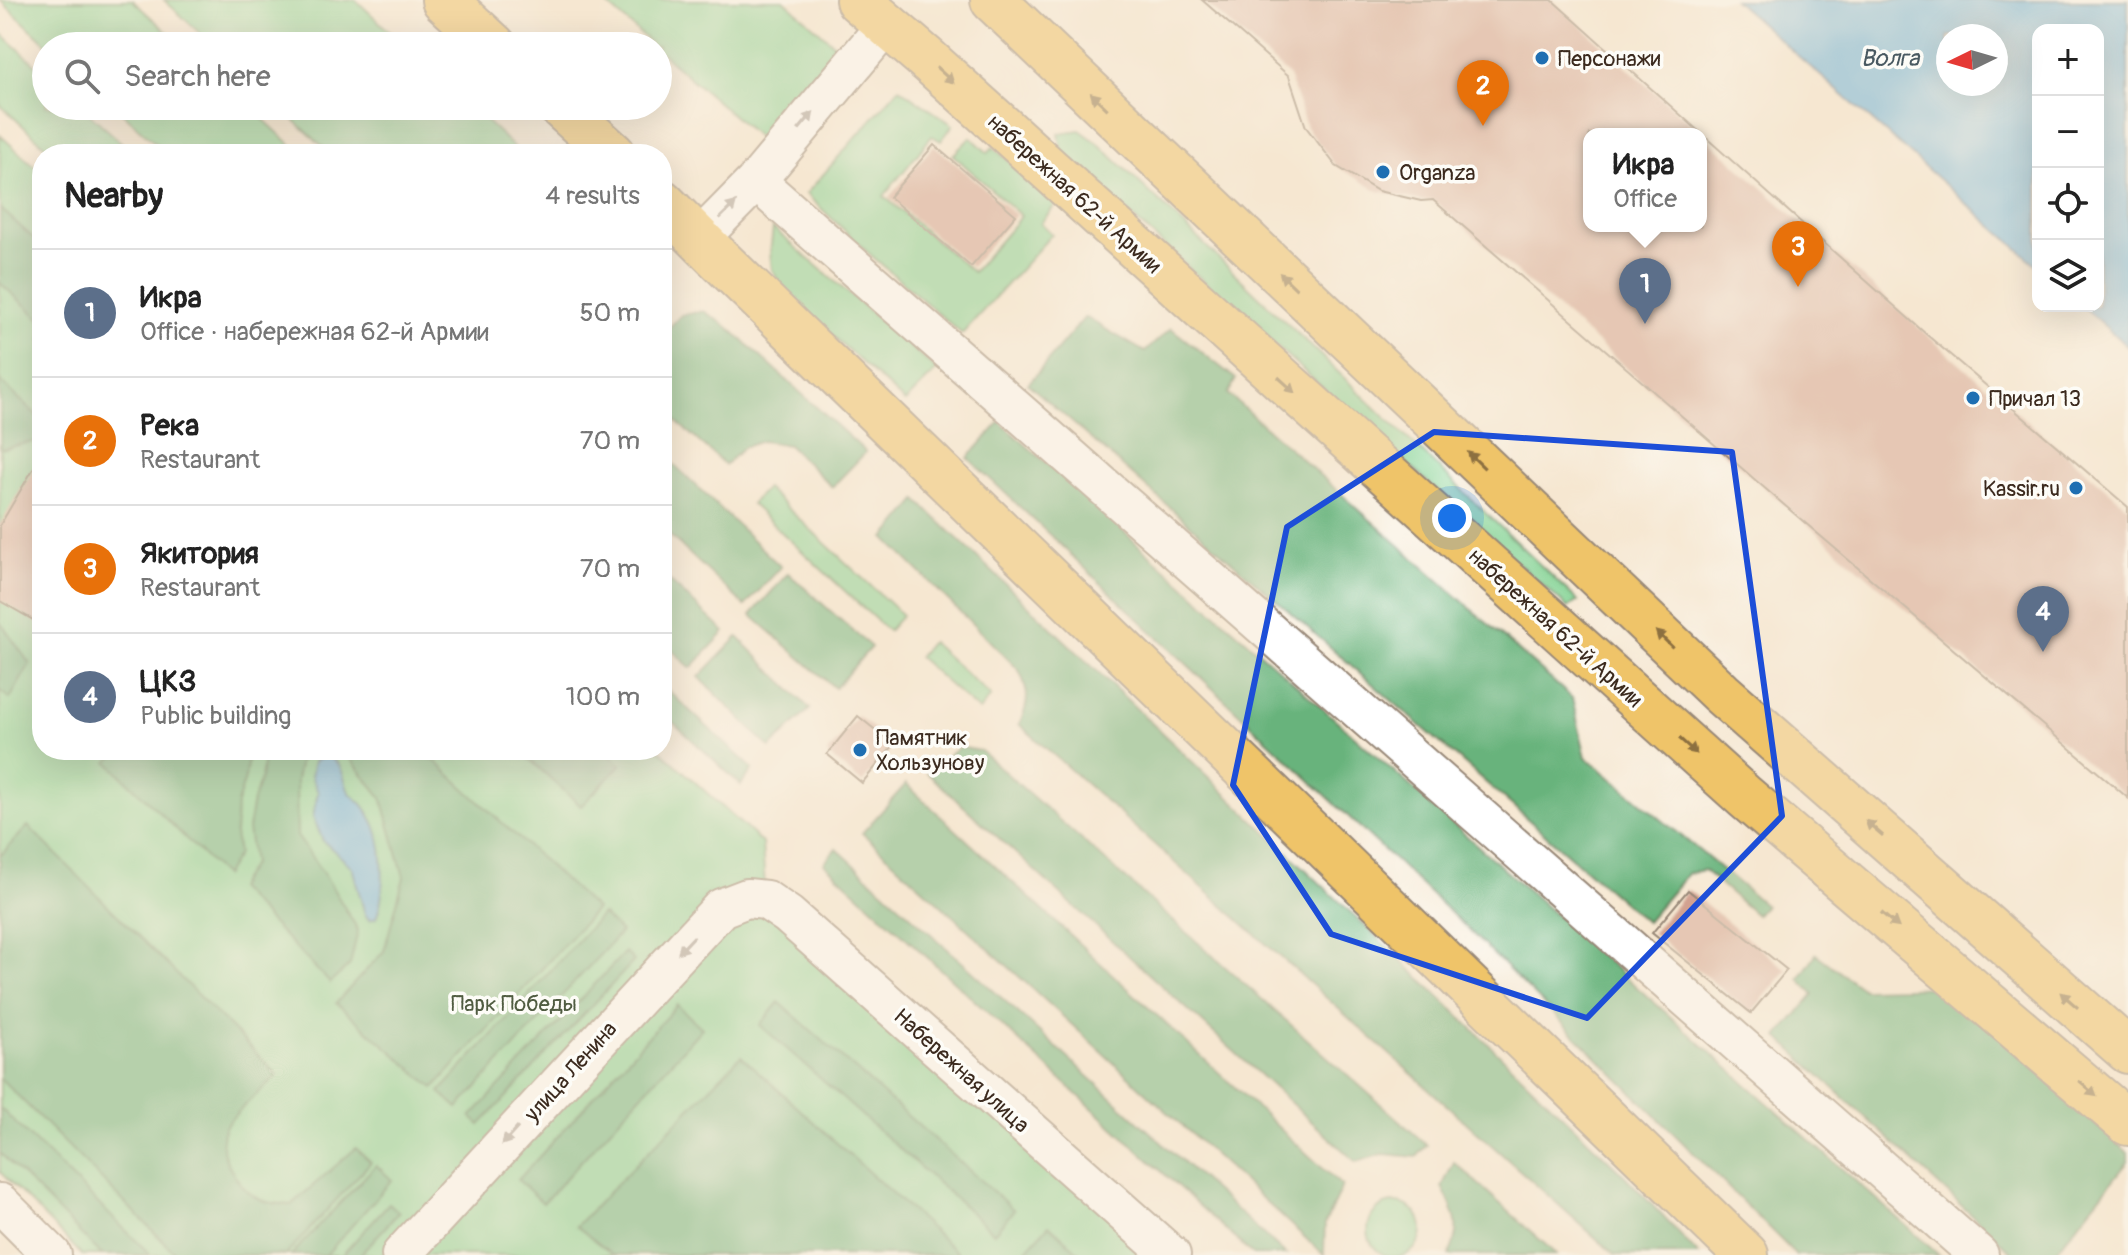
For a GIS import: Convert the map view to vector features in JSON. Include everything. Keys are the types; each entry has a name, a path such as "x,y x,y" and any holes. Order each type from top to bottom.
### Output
{"main road":[{"path":"444,0 479,32"},
{"path":"993,0 1721,693 2128,1051"},
{"name":"набережная 62-й Армии","path":"872,12 1745,797 2128,1123"},
{"path":"575,120 602,144"},
{"path":"672,212 1746,1255"}],"street":[{"path":"699,239 756,181 872,12"},
{"path":"756,181 1979,1255"},
{"name":"улица Ленина","path":"401,1255 721,908 747,898"},
{"name":"Набережная улица","path":"747,898 766,900 788,915 1171,1255"},
{"path":"0,1203 51,1255"}],"highlighted area":[{"path":"1434,432 1732,452 1782,816 1587,1018 1331,934 1233,785 1287,527"}],"green space":[{"path":"0,0 132,0 167,32 34,32"},
{"path":"164,0 356,0 390,32 199,32"},
{"path":"602,0 784,0 841,50 760,139 672,62 672,32 638,32"},
{"path":"0,32 32,61 32,120 96,120 123,144 43,144 0,105"},
{"path":"899,88 953,125 941,141 932,136 884,196 973,272 1021,216 953,155 971,137 988,153 993,147 1057,203 1041,223 1052,234 962,334 806,194"},
{"path":"130,120 264,120 290,144 156,144"},
{"path":"294,120 485,120 510,144 320,144"},
{"path":"1080,130 1099,144 1578,601 1568,608 1062,154 1059,133"},
{"name":"Парк Победы","path":"0,135 32,164 32,760 671,760 762,843 766,900 1171,1255 82,1255 0,1172"},
{"path":"0,208 32,237 32,311 0,283"},
{"path":"773,228 937,370 905,402 781,285 772,270 770,253"},
{"path":"704,311 728,327 866,452 832,487 788,445 762,441 744,447 725,465 672,418 672,324 681,315"},
{"path":"1085,317 1145,352 1171,328 1236,379 1228,394 1572,698 1586,757 1765,905 1756,915 1704,870 1688,873 1646,922 1028,384"},
{"path":"0,381 32,411 32,442 0,449"},
{"path":"1000,422 1939,1255 1796,1255 1471,932 968,458"},
{"path":"672,463 781,567 745,606 672,537"},
{"path":"766,488 902,615 888,631 751,504"},
{"path":"917,500 1443,1000 1625,1176 1699,1255 1615,1255 1019,724 1027,697 1019,670 885,538"},
{"path":"788,573 871,647 835,688 751,615"},
{"path":"672,583 725,632 691,668 672,650"},
{"path":"0,622 30,664 10,699 0,690"},
{"path":"738,637 810,709 770,748 699,677"},
{"path":"931,642 991,696 979,711 918,657"},
{"path":"672,694 753,769 741,785 672,721"},
{"path":"959,747 981,751 1427,1145 1417,1157 1383,1154 1356,1162 927,773"},
{"path":"248,760 237,804 235,834 238,854 224,876 108,762"},
{"path":"264,760 300,760 296,780 297,836 358,930 350,965 330,983 237,888 253,863 248,829"},
{"path":"351,760 434,760 596,909 434,1088 336,1003 384,951 404,877 382,798"},
{"path":"530,760 616,760 621,765 581,806"},
{"path":"906,784 1342,1186 1325,1223 1324,1255 862,833"},
{"path":"28,826 278,1075 234,1116 222,1136 229,1166 248,1192 263,1201 291,1205 356,1148 371,1162 286,1255 177,1255 0,1078 0,856"},
{"path":"836,848 1286,1255 1253,1255 824,863"},
{"path":"602,914 621,932 458,1108 440,1092"},
{"path":"625,952 634,961 480,1125 471,1117"},
{"path":"1816,954 1863,989 1946,987 2128,1153 2128,1162 2053,1255 2015,1255 1778,1037 1814,994 1799,979"},
{"path":"779,1002 1014,1210 994,1233 760,1025"},
{"path":"677,1005 702,1028 543,1203 518,1180"},
{"path":"741,1056 960,1255 613,1255 576,1226"},
{"path":"0,1108 151,1255 102,1255 0,1153"},
{"path":"1454,1162 1557,1255 1449,1255 1456,1236 1456,1220 1442,1187"},
{"path":"376,1165 392,1180 326,1255 291,1255"},
{"path":"389,1203 399,1212 360,1255 342,1255"},
{"path":"1385,1205 1405,1205 1420,1220 1420,1240 1405,1255 1385,1255 1370,1240 1370,1220"},
{"path":"1049,1225 1082,1255 1022,1255"}],"water":[{"name":"Волга","path":"1734,0 2128,0 2128,347 2089,312 2104,312 2104,24 2032,24 2032,261"},
{"path":"332,760 339,766 349,792 364,806 376,829 383,868 376,918 369,920 365,914 352,867 323,841 313,817 318,792 311,776 314,761"}],"building":[{"path":"1202,0 1552,0 1695,128 1583,128 1583,232 1707,232 1707,138 1927,335 2128,507 2128,798 1433,200 1421,201 1378,191 1336,166 1306,127 1289,76"},
{"path":"934,145 1016,215 971,267 889,197"},
{"path":"32,471 32,619 0,601 0,525"},
{"name":"Памятник Хользунову","path":"858,716 894,745 862,783 827,754"},
{"path":"1688,890 1787,970 1751,1013 1652,933"}],"place":[{"name":"Персонажи","path":"1542,58"},
{"name":"Река","path":"1483,126"},
{"name":"Organza","path":"1383,172"},
{"name":"Якитория","path":"1798,287"},
{"name":"Икра","path":"1645,324"},
{"name":"Причал 13","path":"1973,398"},
{"name":"Kassir.ru","path":"2076,488"},
{"name":"ЦКЗ","path":"2043,652"},
{"name":"Памятник Хользунову","path":"860,750"}]}
